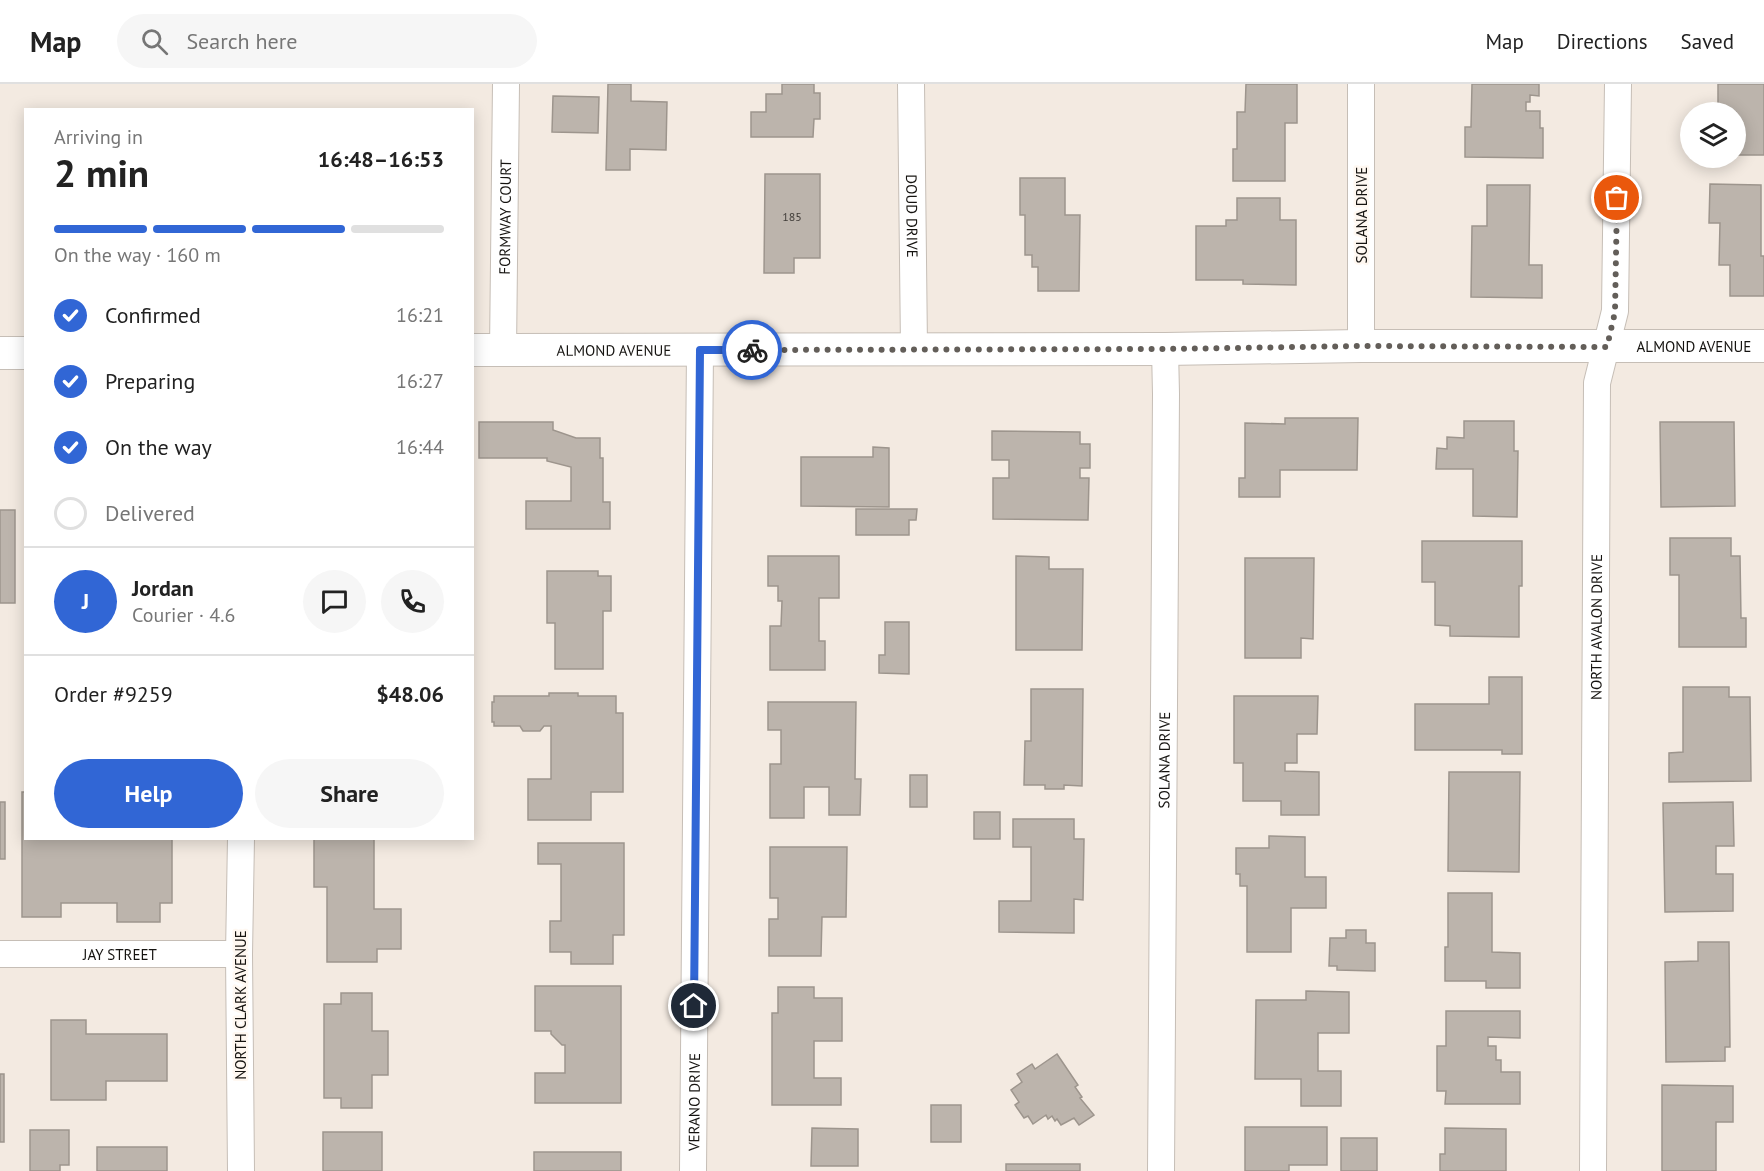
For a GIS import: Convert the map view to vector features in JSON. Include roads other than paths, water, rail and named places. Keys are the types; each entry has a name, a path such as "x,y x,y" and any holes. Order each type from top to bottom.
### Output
{"street":[{"name":"FORMWAY COURT","path":"488,350 506,84"},
{"name":"DOUD DRIVE","path":"911,84 914,348"},
{"name":"SOLANA DRIVE","path":"1361,84 1361,346"},
{"name":"NORTH AVALON DRIVE","path":"1593,1171 1597,383 1615,312 1618,84"},
{"name":"ALMOND AVENUE","path":"488,350 1764,346"},
{"name":"SOLANA DRIVE","path":"1161,1171 1165,349"},
{"name":"VERANO DRIVE","path":"693,1171 700,350"},
{"path":"0,353 24,353"},
{"name":"NORTH CLARK AVENUE","path":"240,1171 241,840"},
{"name":"JAY STREET","path":"0,954 239,954"}]}
